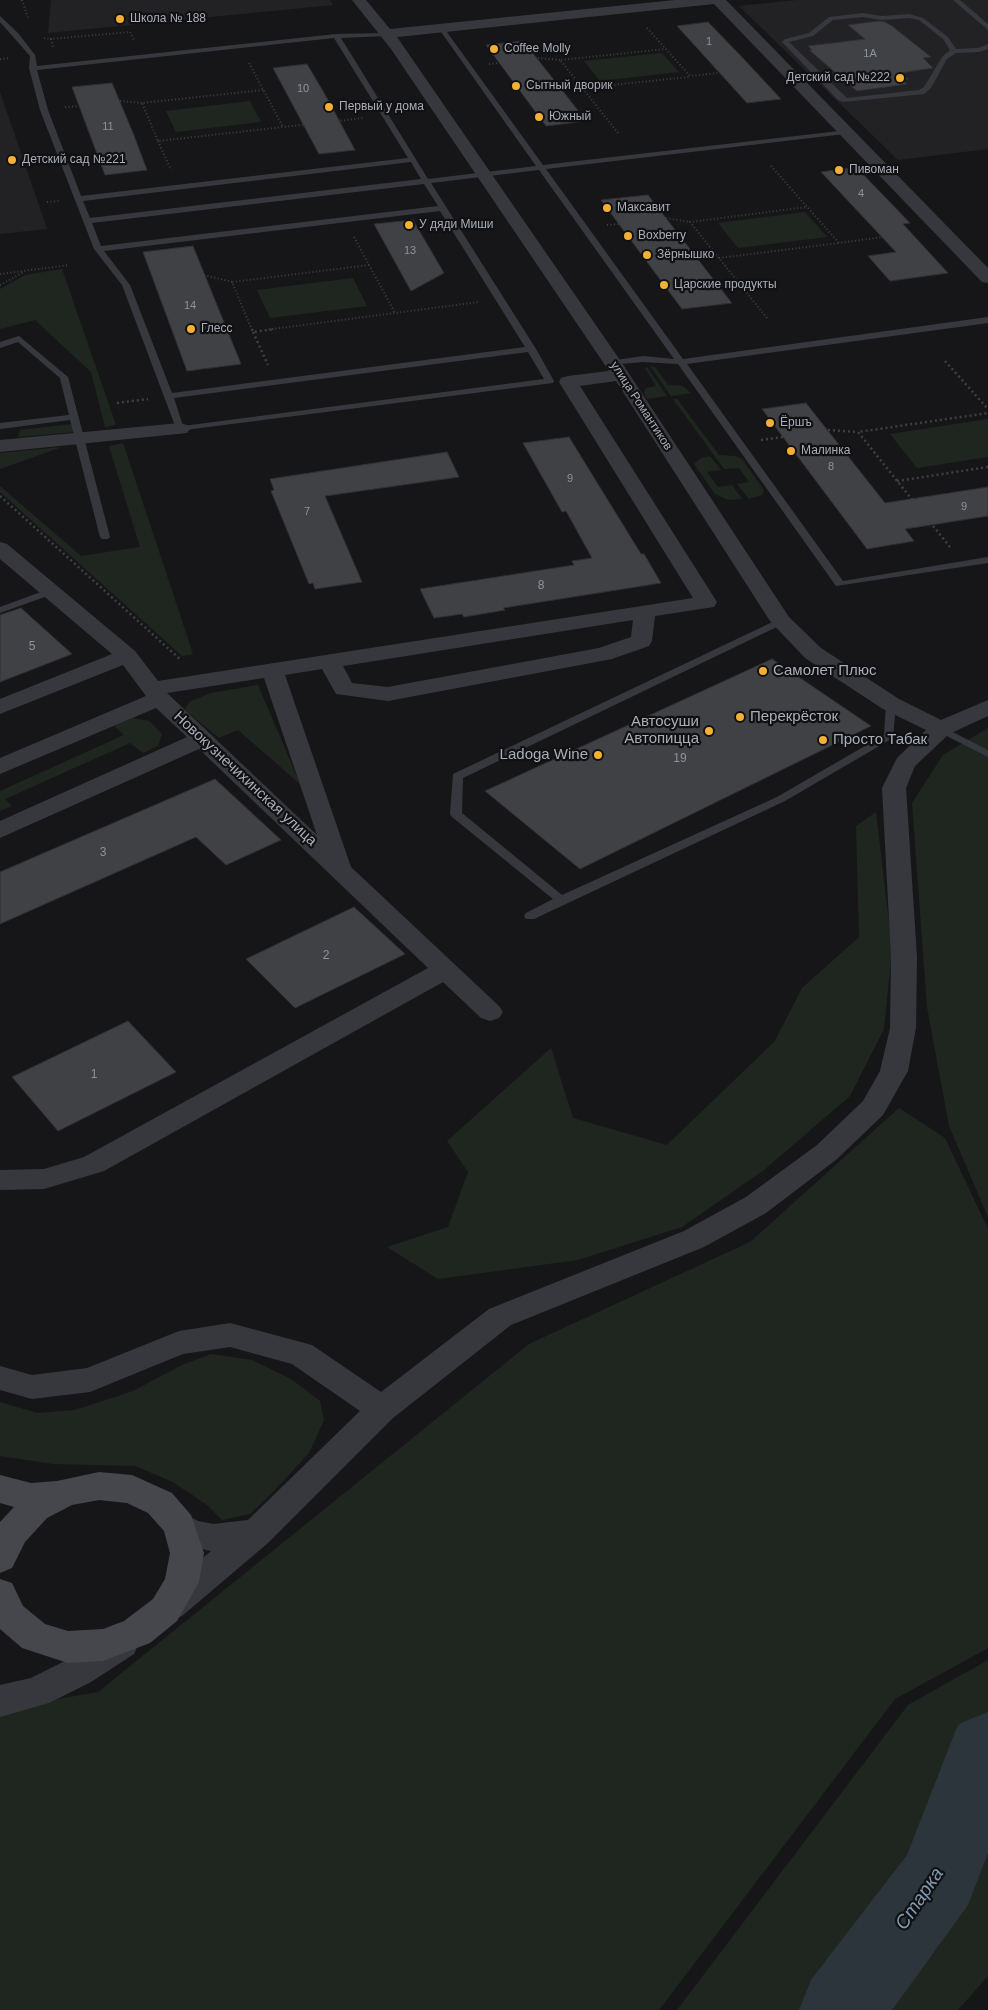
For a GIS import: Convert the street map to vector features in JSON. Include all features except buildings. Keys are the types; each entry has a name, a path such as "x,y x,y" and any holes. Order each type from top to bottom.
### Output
{"street":[{"name":"улица Романтиков","path":"359,0 386,34 617,369 781,621 814,653 891,704 941,729"},
{"path":"386,34 717,0 988,278"},
{"path":"0,767 156,694 272,670 706,602 568,382 617,369"},
{"path":"0,446 180,429"},
{"name":"Новокузнечихинская улица","path":"0,548 49,592 127,656 156,694 490,1012"},
{"path":"330,661 344,690 388,694 604,654 641,641 645,612"},
{"path":"0,707 127,656"},
{"path":"272,670 341,869"},
{"path":"0,1701 37,1692 79,1671 138,1632 256,1533 382,1409 500,1317 694,1239 756,1204 827,1152 873,1108 894,1071 903,1028 904,957 894,788 905,763 941,729 988,707"},
{"path":"0,830 203,739"},
{"path":"0,1180 44,1179 94,1164 446,969"},
{"path":"0,1378 32,1387 90,1380 179,1344 230,1335 301,1354 382,1409"},
{"path":"1,1553 23,1519 35,1508 59,1495 83,1487 99,1486 132,1489 160,1503 190,1533 213,1538 256,1533"},
{"path":"0,1489 31,1497 59,1495"},
{"path":"165,1610 175,1597 186,1567 187,1553 180,1525"},
{"path":"4,1607 22,1628 35,1637 68,1647 85,1648 103,1645 138,1632"}],"lane":[{"path":"956,0 988,28"},
{"path":"954,51 946,38 921,19 909,16 882,18 863,15 831,18 811,35 787,40 786,42 841,98 846,100 920,92 927,88 944,58 954,51 980,50 988,46"},
{"path":"0,18 16,34 33,56 33,68 44,110 78,199 98,249 126,285 180,429 550,380 336,36"},
{"path":"442,29 840,584 988,560"},
{"path":"33,68 336,36 386,34"},
{"path":"88,221 845,132"},
{"path":"78,199 412,160"},
{"path":"98,249 442,208"},
{"path":"617,369 643,359 681,362 988,320"},
{"path":"0,345 19,339 64,378 104,538"},
{"path":"169,396 532,349"},
{"path":"0,426 73,417"},
{"path":"0,610 49,592"},
{"path":"561,900 456,814 457,776 781,621"},
{"path":"530,916 781,799 889,736 891,704"},
{"path":"941,729 988,754"}],"path":[{"path":"630,9 690,76"},
{"path":"20,41 130,32 133,39"},
{"path":"240,46 283,127"},
{"path":"538,58 560,60 665,49"},
{"path":"560,60 618,133"},
{"path":"583,88 782,66"},
{"path":"120,102 142,103 264,90"},
{"path":"142,103 178,187"},
{"path":"158,141 385,115"},
{"path":"771,166 839,243"},
{"path":"666,218 690,222 808,207"},
{"path":"344,220 395,313"},
{"path":"690,222 767,318"},
{"path":"719,258 941,230"},
{"path":"0,274 68,265"},
{"path":"204,274 232,282 369,265"},
{"path":"0,285 27,271"},
{"path":"232,282 276,383"},
{"path":"253,332 500,300"},
{"path":"945,361 988,409"},
{"path":"117,403 169,396"},
{"path":"828,430 858,432 988,413"},
{"path":"858,432 963,564"},
{"path":"897,481 988,467"},
{"path":"0,496 181,660 189,660"}],"shaded area":[{"name":"Школа № 188","path":"51,0 330,0 333,5 48,33"},
{"name":"Детский сад №222","path":"797,0 988,0 988,149 898,160 739,6"},
{"path":"662,53 679,72 600,81 584,61"},
{"name":"Детский сад №221","path":"0,92 47,229 0,234"},
{"path":"250,101 261,122 176,132 166,111"},
{"path":"805,212 827,237 738,248 718,223"},
{"path":"62,269 116,425 105,427 91,372 35,320 0,329 0,289 25,275"},
{"path":"353,278 367,306 270,318 257,290"},
{"path":"650,366 655,367 668,385 683,386 691,393 671,396"},
{"path":"647,367 667,396 647,399 644,393 646,388 656,386 645,368"},
{"path":"673,399 677,399 719,455 735,456 742,459 764,490 762,495 749,499 737,484 749,482 739,468 724,469"},
{"path":"988,419 988,457 917,468 890,434"},
{"path":"71,424 74,432 18,437 20,430"},
{"path":"123,443 193,654 182,656 0,492 0,486 81,556 140,547 109,446"},
{"path":"62,447 0,469 0,453"},
{"path":"710,456 721,470 707,472 718,487 732,485 742,499 728,500 715,494 694,464 701,458"},
{"path":"258,685 300,784 238,730 219,738 185,710 189,702 211,693"},
{"path":"133,718 149,721 162,734 158,746 143,753 130,743 5,799 12,806 0,811 0,791 124,735 114,726"},
{"path":"988,728 988,1217 949,1126 927,1007 912,803 943,755"},
{"path":"876,812 892,949 884,1029 850,1096 764,1170 682,1227 578,1260 438,1279 387,1247 448,1227 468,1172 447,1141 551,1048 573,1118 667,1145 775,1041 802,988 859,937 856,826"},
{"path":"899,1108 945,1138 988,1229 988,1648 895,1699 659,2010 0,2010 0,1709 98,1692 529,1344 750,1242"},
{"path":"211,1354 252,1360 291,1379 320,1401 324,1420 309,1453 250,1514 222,1520 207,1505 173,1482 135,1466 53,1464 0,1456 0,1402 37,1413 75,1410 133,1391 182,1365"},
{"path":"988,1660 988,1976 958,2010 677,2010 908,1705"}],"waterway":[{"name":"Старка","path":"841,2010 939,1878 984,1752 988,1748"}],"place":[{"name":"Школа № 188","path":"120,19"},
{"name":"Coffee Molly","path":"494,49"},
{"name":"Детский сад №222","path":"900,78"},
{"name":"Сытный дворик","path":"516,86"},
{"name":"Первый у дома","path":"329,107"},
{"name":"Южный","path":"539,117"},
{"name":"Детский сад №221","path":"12,160"},
{"name":"Пивоман","path":"839,170"},
{"name":"Максавит","path":"607,208"},
{"name":"У дяди Миши","path":"409,225"},
{"name":"Boxberry","path":"628,236"},
{"name":"Зёрнышко","path":"647,255"},
{"name":"Царские продукты","path":"664,285"},
{"name":"Глесс","path":"191,329"},
{"name":"Ёршъ","path":"770,423"},
{"name":"Малинка","path":"791,451"},
{"name":"Самолет Плюс","path":"763,671"},
{"name":"Перекрёсток","path":"740,717"},
{"name":"Автосуши Автопицца","path":"709,731"},
{"name":"Просто Табак","path":"823,740"},
{"name":"Ladoga Wine","path":"598,755"}]}
